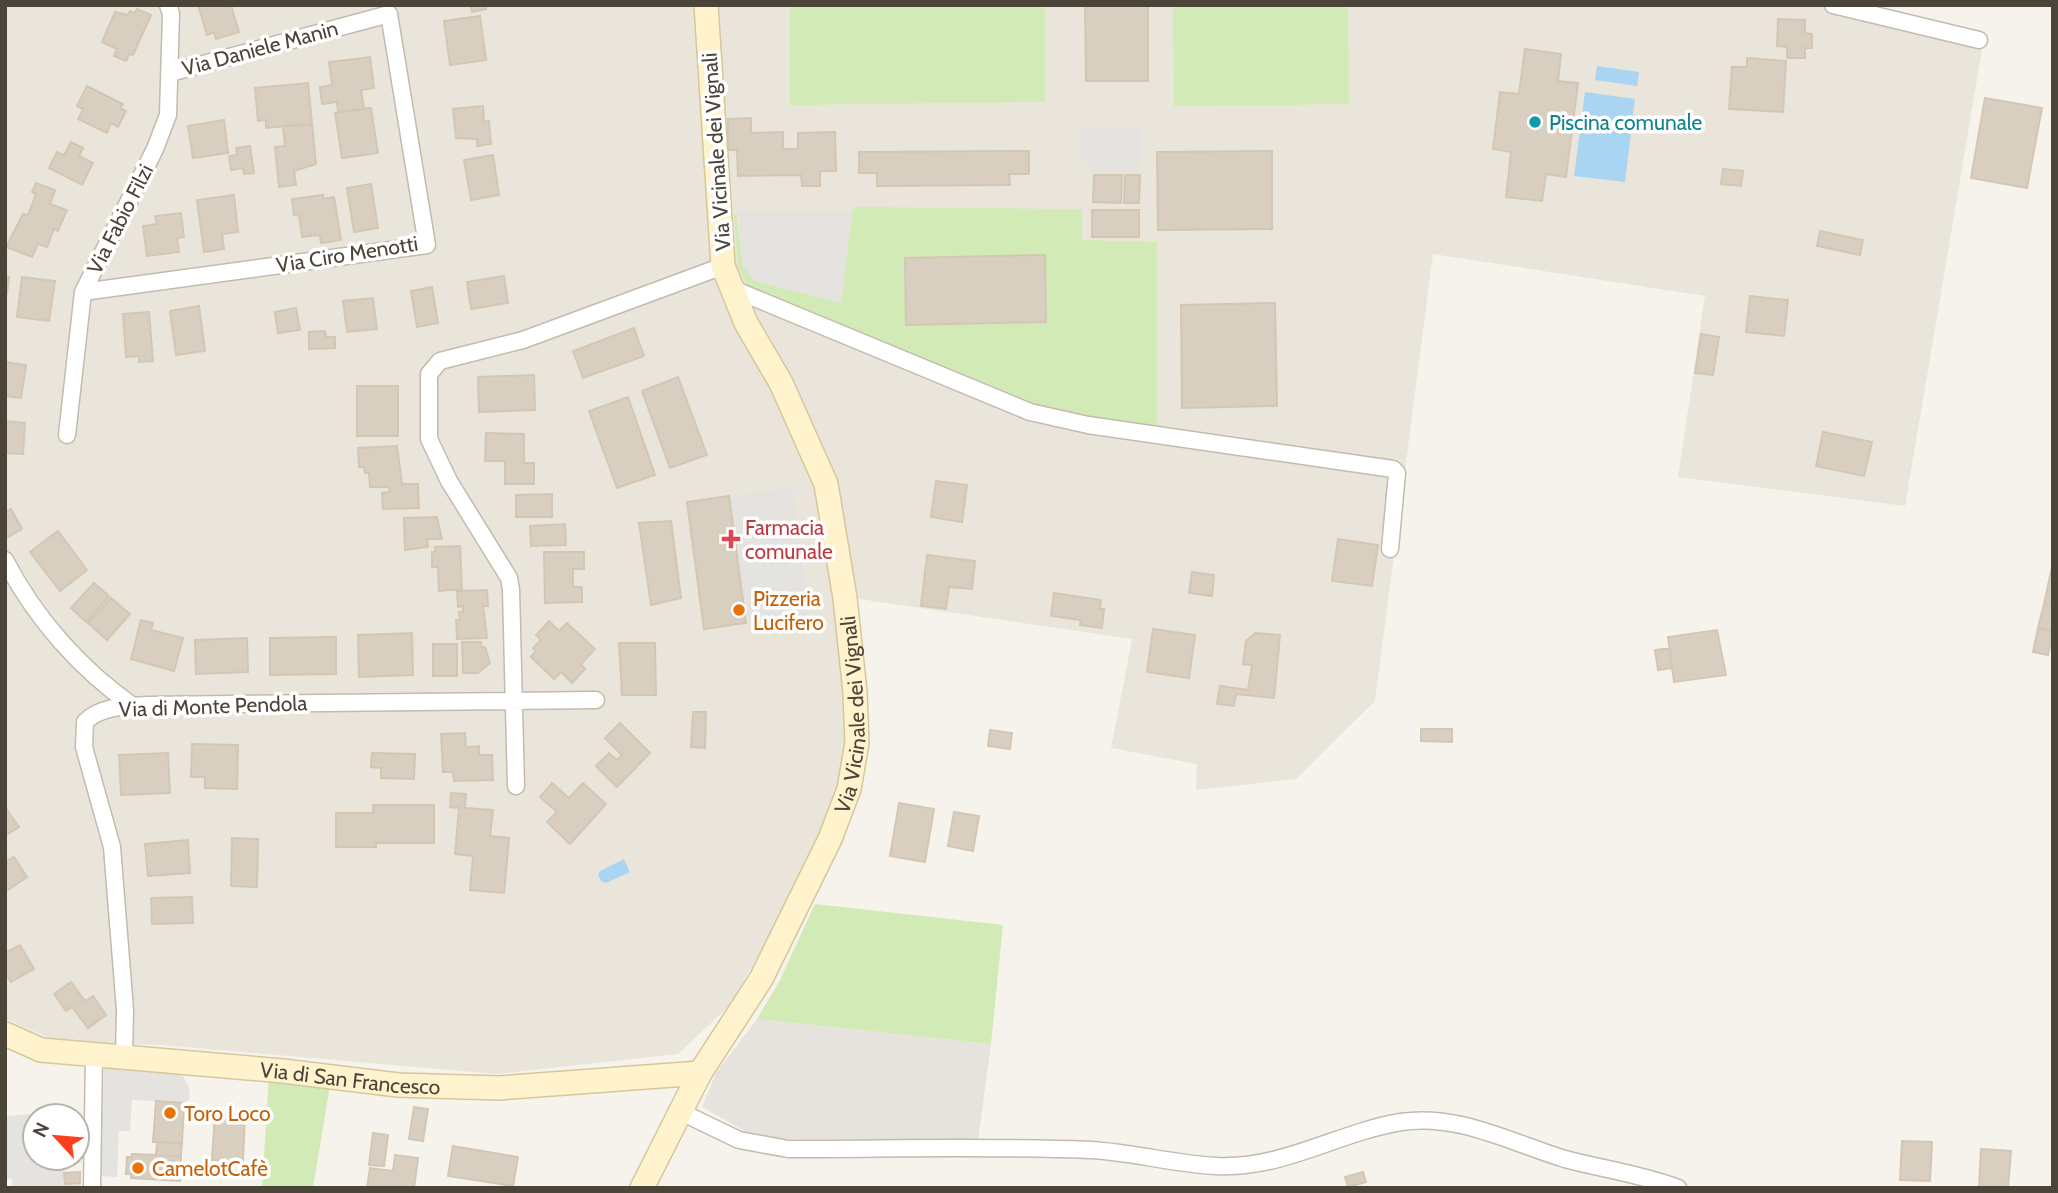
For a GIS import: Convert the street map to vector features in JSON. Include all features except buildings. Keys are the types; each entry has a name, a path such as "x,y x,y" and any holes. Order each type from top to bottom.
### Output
{"street":[{"name":"Via Fabio Filzi","path":"66,435 83,292 155,149 168,115 171,14 168,5"},
{"name":"Via Vicinale dei Vignali","path":"642,1188 701,1073 761,979 830,839 849,789 857,743 855,692 845,598 826,484 781,383 746,323 723,266 706,5"},
{"path":"1833,5 1874,10 1979,40"},
{"name":"Via Daniele Manin","path":"170,73 386,13 391,16"},
{"name":"Via Ciro Menotti","path":"83,292 427,245 391,16"},
{"path":"516,786 516,701 509,578 449,481 429,439 429,374 440,361 523,340 723,266"},
{"path":"733,289 1030,412 1116,429 1393,469 1397,472 1390,549"},
{"path":"5,560 18,586 42,618 98,681 133,706"},
{"name":"Via di Monte Pendola","path":"124,1057 125,1010 112,847 84,747 83,731 91,716 111,709 133,706 596,700"},
{"name":"Via di San Francesco","path":"5,1034 41,1050 398,1085 499,1088 701,1073"},
{"path":"92,1188 94,1054"},
{"path":"681,1112 739,1140 788,1149 1094,1150 1217,1167 1248,1166 1281,1158 1364,1130 1404,1121 1455,1123 1493,1133 1566,1159 1678,1188"}],"shaded area":[{"path":"5,5 1873,5 1870,16 1983,44 1905,506 1678,477 1705,296 1433,254 1375,701 1296,779 1196,790 1197,764 1111,748 1132,639 859,599 837,601 849,717 844,779 790,900 730,1005 678,1054 496,1074 162,1045 81,1043 52,1039 5,1019"},
{"path":"1141,127 1140,174 1093,174 1092,167 1078,152 1080,129"},
{"path":"738,212 852,212 841,303 754,281 743,266"},
{"path":"793,488 810,615 746,623 729,496"},
{"path":"757,1019 991,1044 978,1141 778,1139 748,1133 702,1107 716,1073"},
{"path":"104,1066 176,1072 183,1076 189,1087 190,1099 184,1103 132,1100 130,1131 119,1131 117,1177 100,1176"},
{"path":"21,1115 21,1172 65,1172 65,1184 80,1183 81,1188 13,1188 12,1179 5,1179 5,1116"}],"green space":[{"path":"790,5 1045,5 1045,102 790,105"},
{"path":"1173,5 1348,5 1349,104 1174,106"},
{"path":"853,207 1082,209 1082,240 1157,242 1157,430 1023,403 751,293 738,267 734,216 736,213 743,266 841,303"},
{"path":"815,904 1003,925 991,1044 757,1019 779,982"},
{"path":"269,1076 330,1085 313,1188 262,1188"}],"water":[{"path":"1597,66 1639,72 1637,86 1595,80"},
{"path":"1585,92 1635,99 1625,182 1574,176"},
{"path":"624,859 630,872 606,883 602,882 598,875 600,871"}],"place":[{"name":"Piscina comunale","path":"1535,122"},
{"name":"Farmacia comunale","path":"731,539"},
{"name":"Pizzeria Lucifero","path":"739,610"},
{"name":"Toro Loco","path":"170,1113"},
{"name":"CamelotCafè","path":"138,1168"}]}
